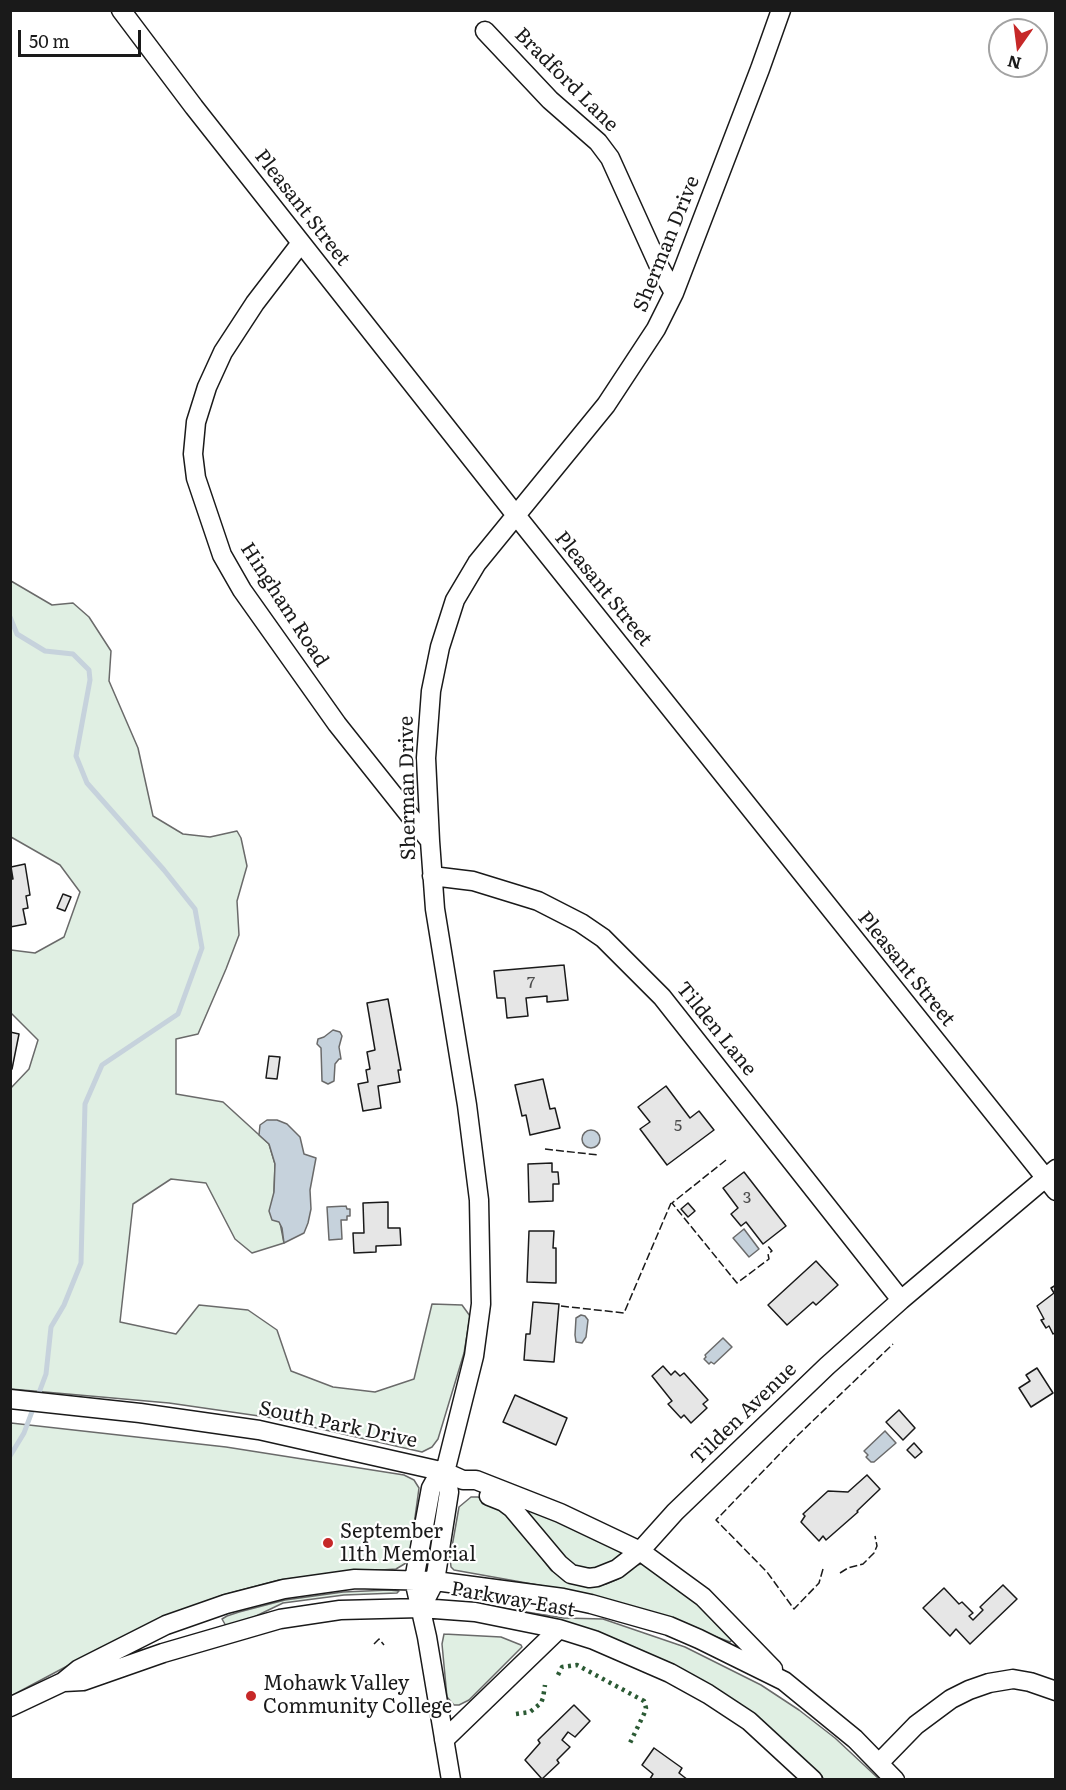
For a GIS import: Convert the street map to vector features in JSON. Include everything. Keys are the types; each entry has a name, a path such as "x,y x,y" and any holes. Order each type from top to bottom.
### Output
{"street":[{"name":"Pleasant Street","path":"121,10 194,107 514,514 1052,1180"},
{"name":"Sherman Drive","path":"421,1608 435,1581 449,1492 445,1472 474,1356 481,1304 479,1200 432,876 426,758 431,691 440,647 455,600 477,563 514,514 606,405 656,329 674,293 781,10"},
{"name":"Bradford Lane","path":"485,31 550,100 598,142 610,158 658,264 674,293"},
{"name":"Hingham Road","path":"301,243 255,303 223,352 207,387 196,422 193,454 196,478 222,555 242,590 338,724 430,841"},
{"name":"Tilden Lane","path":"432,876 473,881 538,901 581,923 603,938 662,997 902,1300"},
{"name":"Tilden Avenue","path":"463,1480 473,1490 504,1502 512,1508 564,1569 579,1577 605,1575 623,1565 640,1551 675,1512 827,1366 902,1300 1052,1180"},
{"name":"South Park Drive","path":"10,1399 140,1413 259,1430 445,1472 463,1480 476,1479 560,1513 640,1551"},
{"name":"Sherman Drive","path":"445,1472 436,1479 431,1488 414,1580 451,1779"},
{"name":"Parkway East","path":"640,1551 703,1598 784,1681 855,1739 895,1779"},
{"name":"Parkway East","path":"10,1707 63,1683 79,1669 166,1625 226,1604 284,1589 355,1579 435,1581 563,1598 591,1604 669,1626 784,1681"},
{"name":"Parkway East","path":"63,1683 83,1681 163,1653 280,1619 340,1610 421,1608 475,1612 559,1629 594,1640 670,1673 749,1721 813,1779"},
{"path":"444,1740 559,1629"},
{"path":"879,1763 916,1725 951,1699 969,1690 989,1683 1013,1679 1056,1691"}],"green space":[{"path":"11,581 52,605 73,603 89,617 111,651 109,681 138,748 153,816 183,834 210,837 237,831 241,838 247,866 237,901 239,935 226,969 198,1034 176,1039 176,1094 223,1102 269,1144 275,1164 274,1192 284,1243 252,1253 235,1239 206,1183 171,1179 133,1204 120,1322 176,1334 199,1305 248,1310 277,1330 291,1371 333,1387 375,1392 414,1379 432,1304 462,1305 470,1316 464,1353 438,1439 432,1447 422,1452 273,1418 169,1403 11,1389 10,1089 29,1069 38,1040 11,1013 11,950 35,953 64,937 80,892 60,865 11,837"},
{"path":"11,1423 226,1447 404,1475 414,1480 419,1488 410,1554 406,1563 396,1569 279,1580 223,1595 186,1609 101,1648 11,1696"},
{"path":"471,1497 478,1497 504,1509 551,1570 567,1581 597,1586 606,1584 618,1579 636,1565 642,1564 691,1597 715,1619 732,1640 730,1642 679,1623 566,1590 454,1570 451,1567 450,1558 459,1507"},
{"path":"526,1506 623,1554 612,1565 582,1570 573,1567 524,1509"},
{"path":"399,1591 283,1603 254,1617 226,1626 222,1619 285,1600 343,1592"},
{"path":"464,1602 564,1618 603,1619 685,1647 761,1685 799,1710 835,1738 879,1779 824,1779 813,1769 591,1631 548,1617 464,1604"},
{"path":"444,1634 501,1637 522,1647 469,1700 454,1705 447,1697 442,1644"}],"shaded area":[{"path":"333,1030 340,1032 342,1036 339,1047 341,1059 335,1064 334,1081 328,1084 322,1081 321,1048 317,1044 318,1039"},
{"path":"267,1120 277,1120 287,1124 300,1137 304,1154 316,1158 310,1190 311,1209 308,1223 304,1233 284,1243 282,1228 279,1222 272,1220 269,1211 274,1192 275,1164 269,1144 259,1135 260,1125"},
{"path":"587,1130 595,1130 600,1135 598,1146 587,1148 582,1143 582,1135"},
{"path":"346,1206 350,1209 350,1216 347,1216 347,1220 341,1220 342,1239 329,1240 327,1207"},
{"path":"744,1229 759,1249 749,1257 733,1238"},
{"path":"581,1315 588,1320 586,1337 582,1343 576,1342 575,1335 576,1318"},
{"path":"723,1338 732,1347 714,1364 711,1362 709,1364 704,1359 705,1355"},
{"path":"885,1431 896,1443 874,1462 871,1462 864,1451"}],"building":[{"path":"25,864 30,895 26,896 28,908 23,909 26,924 10,927 10,879 13,879 11,867"},
{"path":"63,894 71,897 65,911 57,908"},
{"path":"564,965 568,1000 547,1002 547,996 526,998 528,1016 507,1018 505,998 497,998 494,971"},
{"path":"388,999 401,1070 398,1070 400,1082 378,1086 381,1108 363,1111 358,1084 368,1082 366,1070 370,1069 367,1052 375,1050 367,1003"},
{"path":"10,1032 19,1034 12,1069 10,1068"},
{"path":"269,1056 280,1057 277,1079 266,1078"},
{"path":"543,1079 550,1109 555,1108 560,1128 530,1135 526,1115 522,1116 515,1085"},
{"path":"666,1086 690,1118 699,1111 714,1130 667,1165 640,1129 650,1122 638,1107"},
{"path":"552,1163 552,1172 558,1172 559,1184 553,1184 553,1201 529,1202 528,1164"},
{"path":"744,1172 786,1226 763,1244 746,1222 741,1226 731,1214 738,1208 723,1188"},
{"path":"388,1202 388,1228 400,1228 401,1245 376,1246 376,1252 354,1253 353,1233 364,1233 363,1203"},
{"path":"688,1203 695,1211 688,1217 681,1209"},
{"path":"529,1231 554,1231 556,1283 527,1282"},
{"path":"816,1261 838,1285 816,1305 813,1302 787,1325 768,1305"},
{"path":"1056,1285 1056,1332 1053,1334 1049,1326 1046,1328 1041,1320 1044,1319 1037,1306 1054,1293 1051,1288"},
{"path":"533,1302 559,1304 554,1362 524,1360 526,1334 530,1334"},
{"path":"663,1366 671,1375 675,1371 680,1376 684,1373 708,1400 703,1404 707,1408 691,1423 684,1415 681,1418 668,1404 672,1401 652,1376"},
{"path":"1037,1368 1053,1393 1031,1407 1019,1388 1030,1381 1026,1375"},
{"path":"515,1395 567,1418 556,1445 503,1422"},
{"path":"899,1410 915,1428 903,1440 886,1422"},
{"path":"914,1443 922,1452 915,1458 907,1450"},
{"path":"867,1475 880,1489 826,1540 823,1536 819,1541 801,1522 805,1516 803,1514 828,1491 848,1492"},
{"path":"1003,1585 1017,1599 970,1644 956,1629 950,1636 923,1608 944,1588 959,1604 962,1602 973,1613 969,1616 973,1620 983,1610 980,1607"},
{"path":"574,1705 590,1721 575,1737 568,1732 562,1740 570,1747 557,1760 559,1763 542,1779 525,1760 540,1743 538,1740"},
{"path":"654,1748 682,1768 679,1773 688,1780 650,1779 653,1774 642,1765"}],"waterway":[{"path":"10,617 17,634 45,651 73,654 89,670 90,680 76,756 87,783 164,870 195,909 202,948 178,1014 102,1065 85,1104 81,1263 64,1305 51,1327 46,1374 24,1433 10,1456"}],"hedge":[{"path":"558,1675 562,1667 577,1665 644,1701 646,1708 630,1743"},
{"path":"516,1714 530,1712 541,1703 545,1685"}],"fence":[{"path":"545,1149 598,1155"},
{"path":"726,1160 672,1203 737,1283 769,1259 768,1254 772,1251 767,1245"},
{"path":"561,1306 624,1313 671,1203"},
{"path":"823,1569 819,1583 794,1609 767,1572 716,1520 798,1435 893,1344"},
{"path":"840,1573 863,1564 874,1553 877,1546 875,1536"},
{"path":"374,1644 379,1639 384,1645"}],"place":[{"name":"September 11th Memorial","path":"328,1543"},
{"name":"Mohawk Valley Community College","path":"251,1696"}]}
